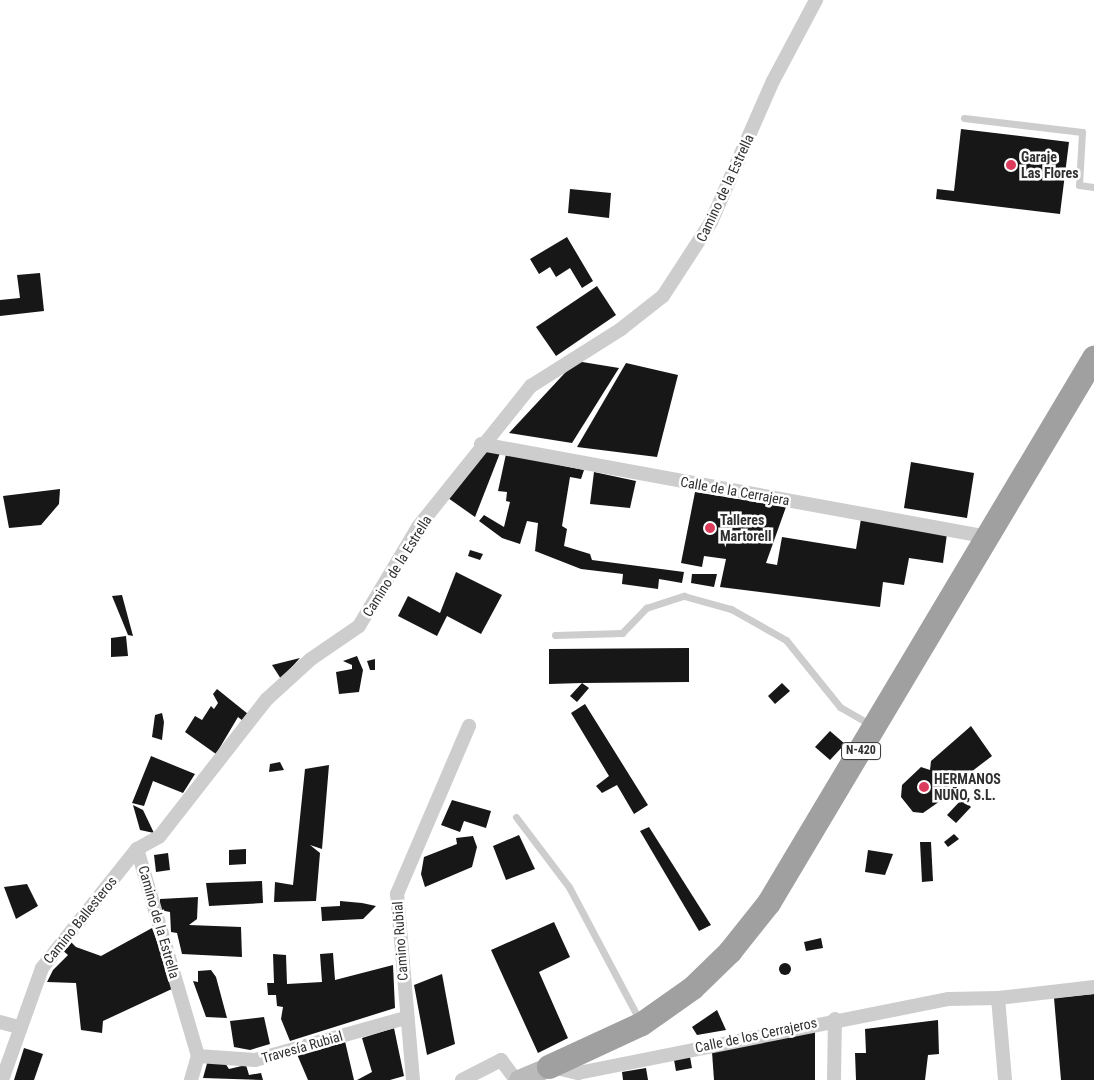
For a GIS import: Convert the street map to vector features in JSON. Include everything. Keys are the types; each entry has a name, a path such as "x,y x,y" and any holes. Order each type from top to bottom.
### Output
{"highway":[{"name":"N-420","path":"544,1073 642,1024 693,988 730,952 769,903 1094,358"}],"main road":[{"path":"517,1080 544,1073"}],"street":[{"name":"Camino de la Estrella","path":"198,1056 138,849 159,836 267,699 311,658 359,626 418,527 482,444 531,386 621,329 663,296 711,222 773,81 816,0"},
{"name":"Calle de la Cerrajera","path":"482,444 988,537"},
{"name":"Camino Rubial","path":"413,1080 405,1018 397,894 469,726"},
{"name":"Camino Ballesteros","path":"2,1080 19,1027 42,968 138,849"},
{"name":"Calle de los Cerrajeros","path":"544,1073 578,1073 834,1019 950,999 998,998 1094,987"},
{"path":"998,998 1005,1080"},
{"name":"Travesía Rubial","path":"198,1056 255,1060 405,1018"},
{"path":"834,1019 834,1080"},
{"path":"0,1022 19,1027"},
{"path":"191,1080 198,1056"},
{"path":"462,1080 501,1060 517,1080"}],"lane":[{"path":"964,118 1082,132 1079,184 1094,187"},
{"path":"555,635 622,633 646,608 684,596 731,609 786,640 840,707 875,727"},
{"path":"516,817 569,887 642,1024"}],"building":[{"name":"Garaje Las Flores","path":"961,129 1069,142 1060,214 936,199 937,189 954,191"},
{"path":"570,189 611,193 609,218 568,213"},
{"path":"567,237 593,281 582,288 570,268 556,277 550,267 539,274 530,259"},
{"path":"40,273 44,311 0,316 0,300 20,298 17,275"},
{"path":"597,286 616,315 556,356 536,327"},
{"path":"576,361 619,368 572,443 509,433"},
{"path":"626,363 678,375 657,457 577,447"},
{"path":"488,449 500,453 475,517 448,498"},
{"path":"506,454 584,470 581,479 570,477 562,526 567,529 564,546 590,554 592,560 684,572 682,583 659,579 658,589 622,584 623,574 581,569 535,551 538,523 527,521 520,544 502,538 479,521 484,515 504,527 510,502 506,501 507,492 498,491"},
{"path":"911,462 974,473 967,518 904,508"},
{"path":"594,472 636,481 630,508 590,504"},
{"path":"60,489 59,504 41,525 9,528 3,496"},
{"path":"695,492 786,507 766,563 777,565 782,537 856,549 861,519 947,534 943,563 909,558 904,585 883,582 880,607 720,587 726,559 704,556 702,567 681,563"},
{"path":"470,550 483,554 480,560 468,556"},
{"path":"456,572 502,595 481,634 447,616 437,636 398,616 408,596 440,613"},
{"path":"692,574 717,574 714,587 691,583"},
{"path":"122,595 133,636 128,635 112,596"},
{"path":"126,636 128,656 111,657 111,638"},
{"path":"689,648 689,682 549,684 549,649"},
{"path":"357,656 363,670 359,692 339,694 336,672 352,669 352,665 343,661"},
{"path":"300,658 281,679 272,665"},
{"path":"375,659 375,670 370,670 367,661"},
{"path":"582,683 589,688 577,702 570,696"},
{"path":"782,683 790,691 775,704 768,696"},
{"path":"217,689 248,714 243,721 238,717 216,754 185,732 195,716 202,720 211,706 214,709 218,703 213,694"},
{"path":"585,704 648,805 634,814 617,785 602,793 596,786 609,776 571,713"},
{"path":"162,713 164,722 162,740 152,737 155,715"},
{"path":"971,726 992,756 950,788 944,788 943,799 923,813 913,812 901,797 902,785 921,767 930,770 931,761"},
{"path":"830,731 845,744 830,760 815,747"},
{"path":"151,756 195,774 183,793 153,781 144,806 132,803"},
{"path":"280,762 284,770 269,772 270,764"},
{"path":"329,765 322,849 310,845 320,853 316,901 274,902 275,882 293,885 305,769"},
{"path":"962,799 971,807 956,823 947,815"},
{"path":"452,800 491,811 486,828 464,821 460,832 441,825"},
{"path":"133,805 143,810 154,833 140,830"},
{"path":"649,827 711,925 699,931 640,831"},
{"path":"954,834 959,839 948,847 944,842"},
{"path":"519,835 535,869 506,880 493,846"},
{"path":"473,836 477,847 472,867 425,887 421,874 424,857 457,844 456,838"},
{"path":"920,842 931,842 933,881 922,882"},
{"path":"246,849 246,864 229,865 229,850"},
{"path":"868,850 893,854 885,875 865,872"},
{"path":"168,853 170,870 156,872 154,855"},
{"path":"262,881 263,903 209,906 206,883"},
{"path":"27,884 38,906 16,919 4,887"},
{"path":"198,897 197,919 189,925 241,927 242,957 182,954 177,933 171,932 170,912 160,910 160,899"},
{"path":"340,901 376,906 363,919 322,921 321,907 340,906"},
{"path":"554,922 570,957 539,972 568,1038 538,1053 491,950"},
{"path":"152,928 174,988 103,1021 102,1033 81,1030 76,983 47,982 53,970 68,955 61,949 70,941 76,947 101,956"},
{"path":"821,938 823,948 806,951 804,942"},
{"path":"333,953 335,980 393,965 395,1008 290,1041 281,1019 283,1007 277,1006 276,995 268,995 267,983 274,983 273,954 286,955 287,984 322,982 320,954"},
{"path":"785,963 791,969 785,975 779,969"},
{"path":"211,970 216,977 227,1018 206,1017 193,981 198,982 198,971"},
{"path":"442,974 455,1044 427,1055 414,985"},
{"path":"1094,994 1094,1080 1061,1080 1054,998"},
{"path":"717,1010 726,1030 697,1035 692,1027"},
{"path":"264,1017 270,1044 250,1050 234,1047 230,1021"},
{"path":"938,1020 939,1054 928,1055 925,1080 856,1080 855,1053 866,1053 865,1029"},
{"path":"394,1028 404,1076 390,1080 357,1080 372,1072 362,1038"},
{"path":"815,1031 815,1080 714,1080 712,1052"},
{"path":"344,1037 354,1080 308,1080 296,1052"},
{"path":"24,1048 43,1054 34,1080 14,1080"},
{"path":"690,1057 692,1068 676,1071 674,1060"},
{"path":"208,1060 225,1063 229,1069 246,1065 249,1075 261,1073 263,1080 203,1078"},
{"path":"646,1068 648,1080 623,1080 622,1072"}],"place":[{"name":"Garaje Las Flores","path":"1011,165"},
{"name":"Talleres Martorell","path":"710,528"},
{"name":"HERMANOS NUÑO, S.L.","path":"924,787"}]}
